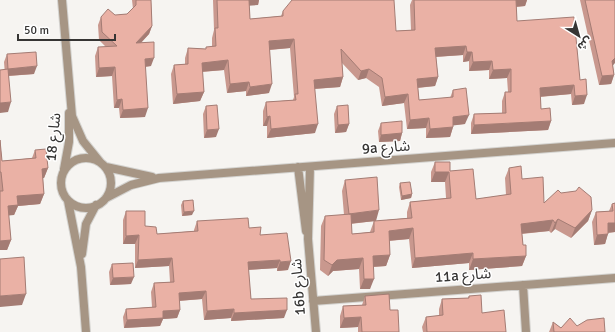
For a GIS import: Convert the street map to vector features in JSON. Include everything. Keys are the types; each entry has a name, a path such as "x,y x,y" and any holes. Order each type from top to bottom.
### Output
{"street":[{"name":"شارع 18","path":"62,0 70,102 69,142 62,174"},
{"name":"شارع 18","path":"70,102 74,122 83,141 103,165"},
{"name":"9a شارع","path":"106,198 132,185 159,178 615,143"},
{"path":"81,267 84,235 90,214 96,205 106,198 111,182 103,165 93,159 78,159 72,162 62,174 62,190 68,201 81,267 86,332"},
{"name":"9a شارع","path":"103,165 159,178"},
{"name":"16b شارع","path":"298,167 303,213 308,239"},
{"name":"16b شارع","path":"310,167 308,239 316,332"},
{"path":"68,201 81,207 96,205"},
{"name":"11a شارع","path":"313,301 615,278"},
{"path":"523,285 526,332"}],"building":[{"path":"136,0 151,0 152,26 136,43 154,42 154,58 145,59 148,108 123,110 122,99 117,100 115,67 99,68 98,47 117,46 102,32 101,17 108,9 115,15 127,14 136,5"},
{"path":"217,0 249,0 250,19 283,16 283,11 292,0 394,0 396,31 415,30 414,0 516,0 517,21 574,17 580,80 586,79 587,95 575,96 574,85 540,88 541,109 550,108 551,121 474,125 474,114 506,113 505,92 511,92 511,69 493,70 492,61 473,62 472,52 467,52 466,46 435,48 438,77 417,79 419,100 453,97 453,90 466,88 469,115 453,117 453,127 430,129 429,118 410,120 408,94 385,97 382,78 369,69 361,71 341,49 343,77 314,80 318,124 271,129 270,116 267,117 266,102 296,100 295,94 298,94 294,39 269,41 272,84 250,87 249,82 230,84 228,60 202,63 204,92 177,94 174,65 188,64 188,48 206,49 206,47 216,46 215,28 218,28"},
{"path":"585,0 615,0 615,58 612,61 614,75 602,76"},
{"path":"36,52 37,66 8,69 7,54"},
{"path":"8,69 11,102 0,103 0,70"},
{"path":"217,105 219,129 207,130 206,106"},
{"path":"348,105 349,124 338,125 337,106"},
{"path":"402,121 402,133 381,135 381,123"},
{"path":"0,140 2,161 36,158 35,150 46,149 48,168 42,169 44,194 17,196 18,205 8,206 11,240 0,241 0,191 3,191 0,172"},
{"path":"435,162 450,162 450,171 473,169 476,199 511,194 509,168 521,166 522,179 543,177 544,203 558,190 561,193 576,191 579,187 591,197 592,210 575,228 558,219 555,223 553,220 521,224 523,245 526,245 526,256 473,259 473,253 415,258 413,228 389,231 390,255 373,256 374,279 364,279 363,258 337,260 332,265 324,260 325,216 351,214 352,234 374,232 374,221 412,218 410,202 451,198 449,172 435,172"},
{"path":"377,177 379,210 349,214 345,180"},
{"path":"410,182 412,194 402,196 400,183"},
{"path":"193,200 194,211 184,212 183,201"},
{"path":"615,203 615,223 608,223 608,234 597,235 596,212 613,211 612,204"},
{"path":"126,211 145,211 145,226 156,227 157,234 198,231 197,221 248,218 249,228 261,227 260,235 287,233 291,261 280,262 280,260 248,262 251,299 287,298 287,310 234,313 234,309 207,311 206,291 179,293 180,310 163,311 163,318 127,320 126,309 156,307 154,283 174,282 172,258 138,260 139,235 126,236"},
{"path":"24,257 26,294 0,296 0,259"},
{"path":"133,263 134,277 113,278 112,264"},
{"path":"389,294 390,310 398,310 399,332 362,332 361,317 344,318 343,306 366,305 365,296"},
{"path":"481,295 482,313 504,310 506,332 427,332 426,317 443,315 442,299 469,298 469,296"},
{"path":"570,318 577,326 587,320 604,318 605,332 554,332 553,322 561,328"}]}
